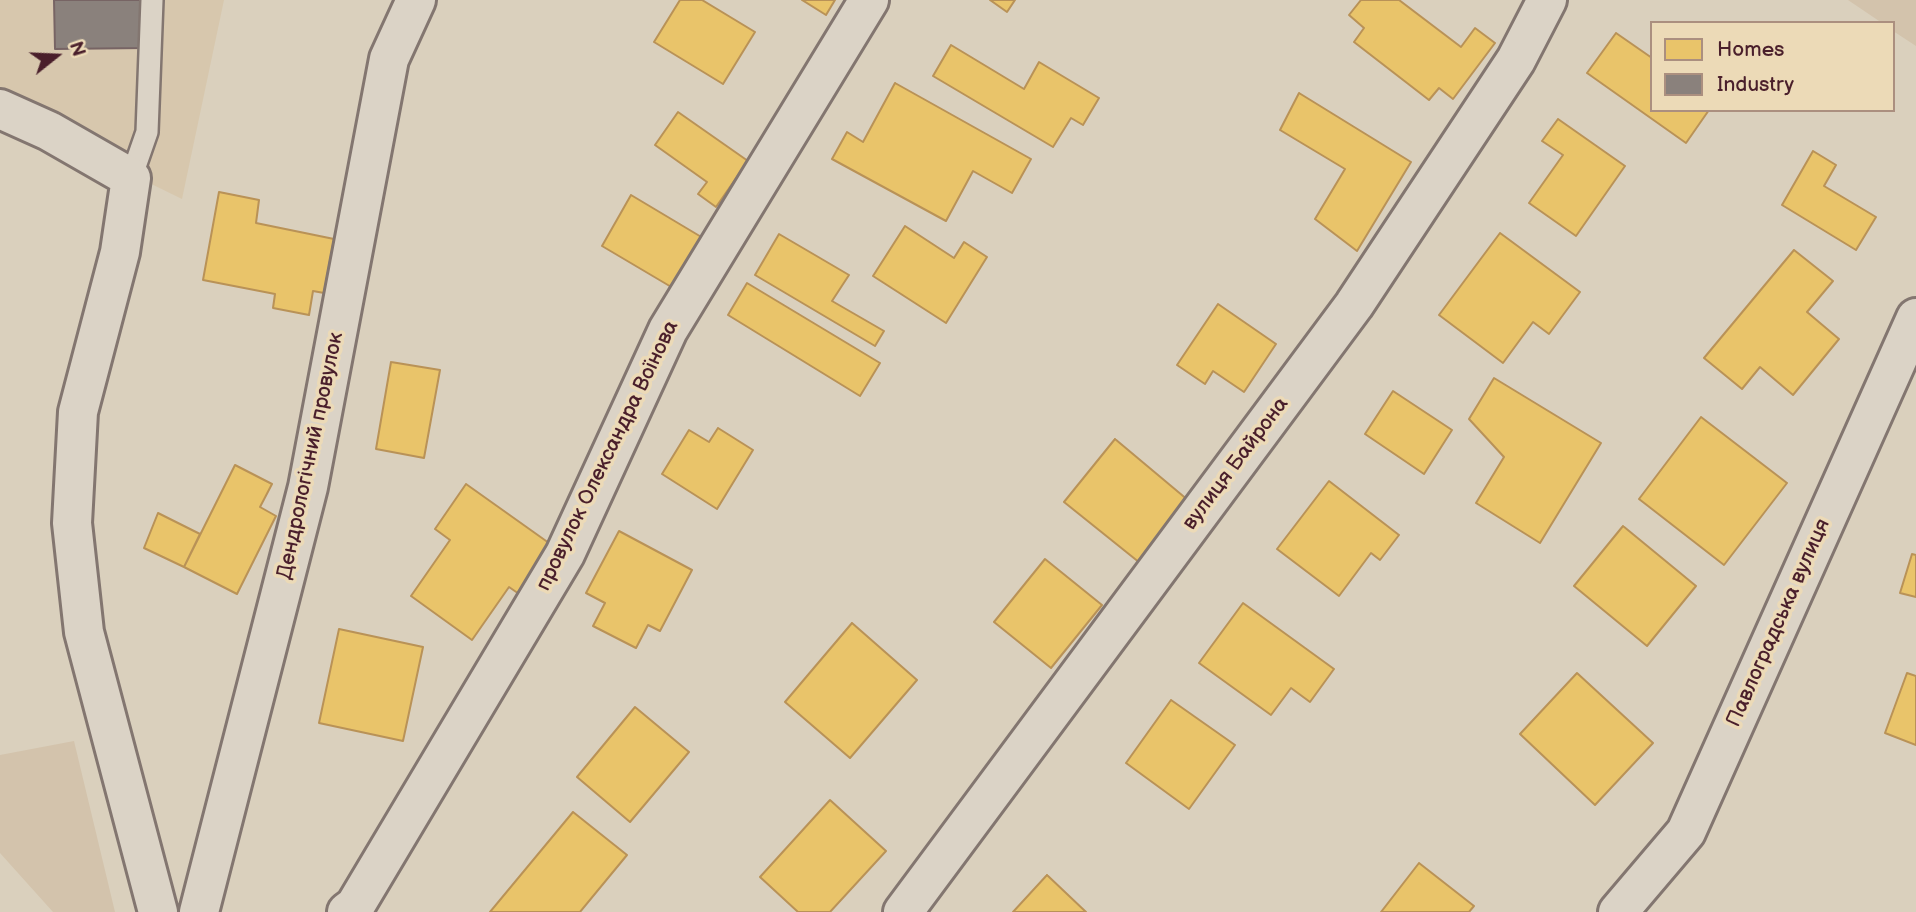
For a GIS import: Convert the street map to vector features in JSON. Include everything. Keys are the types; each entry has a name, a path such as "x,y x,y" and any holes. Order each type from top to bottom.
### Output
{"street":[{"name":"Дендрологічний провулок","path":"199,912 309,487 389,59 416,0"},
{"name":"провулок Олександра Воїнова","path":"347,912 355,906 565,554 668,330 869,0"},
{"name":"вулиця Байрона","path":"903,912 1354,305 1516,60 1546,0"},
{"path":"0,109 49,131 131,178 120,252 78,412 72,523 84,632 158,912"},
{"name":"Павлоградська вулиця","path":"1618,912 1686,832 1916,318"}],"lane":[{"path":"131,178 147,132 152,0"}],"shaded area":[{"path":"0,0 224,0 182,199 0,110"},
{"path":"1848,0 1916,0 1916,46 1895,32 1895,21 1879,21"},
{"path":"74,741 115,912 53,912 0,853 0,755"}],"building: Homes":[{"path":"680,0 702,0 755,32 723,84 654,42"},
{"path":"802,0 835,0 826,15"},
{"path":"990,0 1015,0 1007,12"},
{"path":"1361,0 1399,0 1461,47 1475,28 1495,43 1453,99 1439,88 1429,100 1354,42 1364,28 1349,15"},
{"path":"1616,33 1650,57 1650,112 1708,112 1686,143 1587,73"},
{"path":"951,45 1024,89 1039,62 1099,98 1083,125 1071,118 1053,147 933,76"},
{"path":"895,83 1031,159 1012,193 973,171 946,221 832,159 847,132 863,142"},
{"path":"1299,93 1411,162 1357,251 1315,219 1345,169 1280,130"},
{"path":"678,112 748,161 716,207 698,194 707,182 655,145"},
{"path":"1558,119 1625,166 1576,236 1529,203 1563,155 1542,141"},
{"path":"1813,151 1836,165 1824,186 1876,217 1856,250 1782,205"},
{"path":"219,192 259,200 256,223 334,239 324,293 313,291 309,315 273,308 275,294 203,280"},
{"path":"631,195 703,238 673,288 602,246"},
{"path":"905,226 954,258 964,242 987,257 946,323 873,276"},
{"path":"1500,233 1580,292 1549,334 1533,322 1503,363 1439,315"},
{"path":"779,234 849,275 832,301 884,331 875,346 755,275"},
{"path":"1794,250 1833,281 1807,312 1839,339 1793,395 1760,367 1742,389 1704,358"},
{"path":"747,283 880,363 860,396 728,315"},
{"path":"1218,304 1276,344 1244,392 1213,371 1205,384 1177,365"},
{"path":"391,362 440,370 424,458 376,449"},
{"path":"1494,378 1601,443 1540,543 1476,503 1504,457 1469,419"},
{"path":"1393,391 1452,430 1424,474 1365,434"},
{"path":"1701,417 1787,483 1724,565 1639,499"},
{"path":"718,428 753,450 717,509 662,474 689,430 709,442"},
{"path":"1115,439 1195,506 1145,567 1064,502"},
{"path":"235,465 272,484 260,507 276,516 237,594 184,567"},
{"path":"1329,481 1399,535 1380,560 1371,553 1339,596 1277,549"},
{"path":"466,484 556,548 522,596 509,587 472,640 411,596 450,540 435,529"},
{"path":"158,513 200,534 184,567 144,548"},
{"path":"1623,526 1696,586 1647,646 1574,586"},
{"path":"619,531 692,570 660,631 648,625 636,648 593,626 605,603 586,593"},
{"path":"1912,554 1916,555 1916,597 1900,593"},
{"path":"1045,559 1102,605 1051,668 994,622"},
{"path":"1243,603 1334,669 1310,702 1291,688 1271,715 1199,663"},
{"path":"852,623 917,680 850,758 785,702"},
{"path":"339,629 423,647 403,741 319,723"},
{"path":"1577,673 1653,743 1595,805 1520,734"},
{"path":"1907,673 1916,676 1916,745 1885,733"},
{"path":"1171,700 1235,745 1189,809 1126,763"},
{"path":"635,707 689,752 630,822 577,777"},
{"path":"830,800 886,851 830,912 798,912 760,877"},
{"path":"573,812 627,855 580,912 490,912"},
{"path":"1419,863 1474,906 1469,912 1381,912"},
{"path":"1047,875 1086,912 1013,912"}],"building: Industry":[{"path":"54,0 144,0 145,48 55,49"}]}
